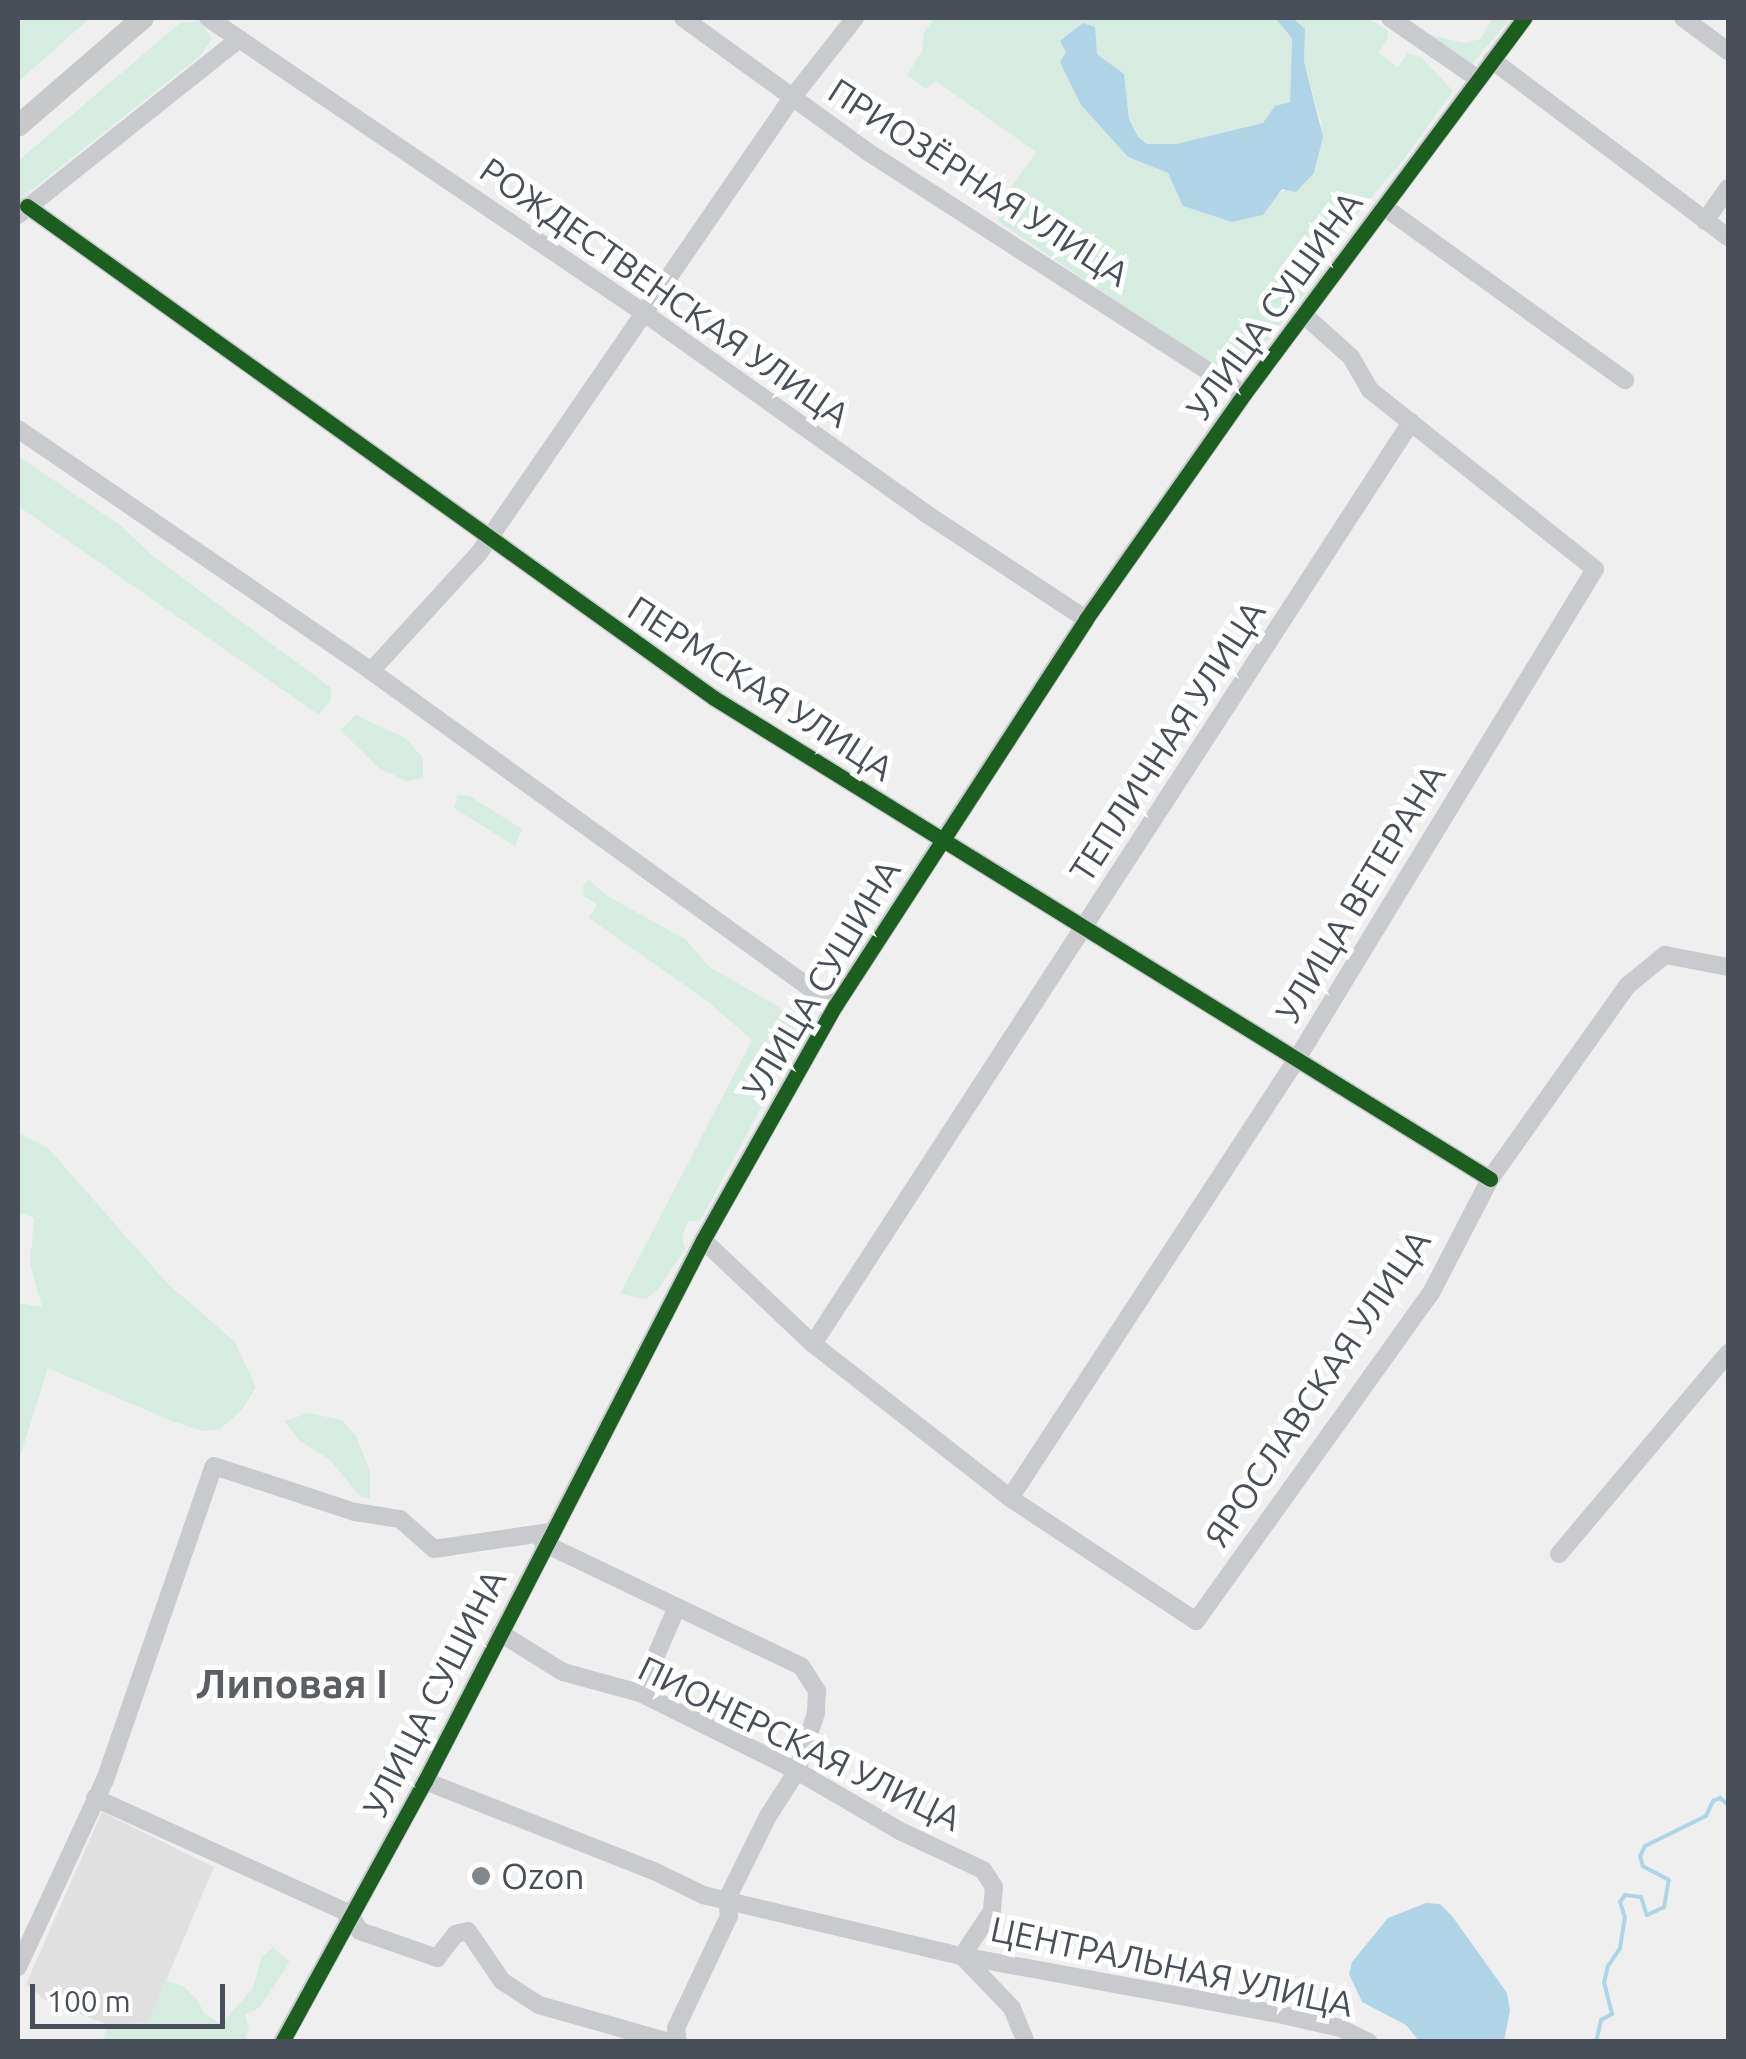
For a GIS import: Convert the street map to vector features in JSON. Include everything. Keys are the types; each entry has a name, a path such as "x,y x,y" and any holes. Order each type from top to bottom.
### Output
{"main road":[{"path":"18,126 143,18"}],"street":[{"name":"РОЖДЕСТВЕНСКАЯ УЛИЦА","path":"208,18 644,313 924,513 1086,619"},
{"name":"ПРИОЗЁРНАЯ УЛИЦА","path":"684,18 792,98 1244,394"},
{"path":"371,672 489,539 792,98 855,18"},
{"path":"1390,18 1478,79"},
{"name":"УЛИЦА СУШИНА","path":"282,2042 425,1780 702,1240 834,1006 1086,619 1244,394 1524,18"},
{"path":"1683,18 1728,51"},
{"path":"22,210 239,38"},
{"path":"1492,60 1728,237"},
{"path":"1705,221 1728,188"},
{"path":"1384,207 1626,380"},
{"name":"ПЕРМСКАЯ УЛИЦА","path":"22,210 714,698 943,838 1294,1062 1490,1180"},
{"path":"1304,315 1351,357 1370,390 1410,422"},
{"name":"УЛИЦА ВЕТЕРАНА","path":"1010,1498 1294,1062 1595,569 1410,422"},
{"name":"ТЕПЛИЧНАЯ УЛИЦА","path":"813,1344 1410,422"},
{"path":"18,430 371,672 834,1006"},
{"name":"ЯРОСЛАВСКАЯ УЛИЦА","path":"1010,1498 1196,1621 1431,1292 1490,1180 1628,985 1665,955 1728,968"},
{"path":"702,1240 813,1344 1010,1498"},
{"path":"1559,1554 1728,1353"},
{"path":"18,1967 94,1798 214,1466 354,1512 400,1520 434,1548 546,1538 676,1609 801,1666 817,1691 816,1713 797,1772 768,1816 727,1899 729,1916 676,2028 678,2042"},
{"path":"640,1694 676,1609"},
{"name":"ПИОНЕРСКАЯ УЛИЦА","path":"500,1632 564,1672 640,1694 797,1772 900,1831 983,1870 994,1887 992,1911 962,1956"},
{"name":"ЦЕНТРАЛЬНАЯ УЛИЦА","path":"425,1780 654,1871 703,1895 962,1956 1274,2013 1340,2028 1370,2042"},
{"path":"94,1798 349,1913 360,1931 437,1958 456,1934 468,1931 502,1981 538,2004 669,2042"},
{"name":"ЦЕНТРАЛЬНАЯ УЛИЦА","path":"962,1956 1012,2008 1026,2042"}],"shaded area":[{"path":"102,1812 214,1867 148,2023 108,2025 43,1999 26,1984"}],"green space":[{"path":"25,18 90,18 18,82 18,24"},
{"path":"934,18 1281,20 1292,38 1290,102 1275,107 1263,123 1176,144 1147,144 1138,137 1129,119 1124,74 1097,54 1066,52 1081,105 1128,157 1168,173 1183,206 1232,222 1263,215 1272,199 1316,168 1321,122 1304,61 1305,29 1293,18 1368,18 1387,30 1388,38 1378,53 1398,67 1408,53 1421,57 1453,91 1405,158 1322,254 1322,272 1243,373 1219,371 999,222 995,210 1036,152 936,81 926,89 907,75 922,51 924,33"},
{"path":"1493,18 1511,18 1472,64 1427,34 1465,43 1480,39"},
{"path":"199,21 212,39 201,55 18,201 18,161 180,23"},
{"path":"18,456 120,525 153,556 330,687 331,699 319,715 18,506"},
{"path":"356,715 405,738 423,758 423,778 407,781 380,769 340,730"},
{"path":"458,795 470,796 522,829 515,846 454,808"},
{"path":"589,880 606,895 686,940 708,966 799,1019 801,1034 700,1221 688,1221 682,1237 685,1250 659,1288 646,1299 620,1294 752,1040 707,1001 589,918 597,905 584,896 583,886"},
{"path":"18,1133 48,1148 168,1284 235,1342 256,1387 242,1410 220,1429 203,1431 172,1421 48,1368 18,1463 18,1303 42,1307 30,1264 34,1218 18,1212"},
{"path":"309,1413 342,1420 356,1436 370,1471 370,1499 360,1496 330,1460 301,1442 284,1421"},
{"path":"273,1947 290,1962 260,2007 245,2015 249,2028 244,2041 102,2041 108,2025 148,2022 166,1980 184,1987 204,2013 221,2024 253,1988 261,1958"}],"water":[{"path":"1275,18 1293,18 1305,29 1304,61 1323,137 1314,173 1296,192 1282,189 1263,215 1232,222 1183,206 1168,173 1128,157 1081,105 1060,62 1066,52 1060,41 1083,23 1095,27 1097,54 1124,74 1129,119 1138,137 1147,144 1176,144 1263,123 1275,106 1290,102 1292,38"},
{"path":"1426,1903 1440,1904 1452,1916 1507,1993 1510,2011 1504,2041 1419,2041 1406,2025 1362,2002 1349,1974 1352,1962 1388,1918"}],"waterway":[{"path":"1596,2042 1601,2020 1612,2014 1604,1983 1608,1966 1620,1948 1625,1918 1620,1902 1625,1895 1641,1897 1647,1915 1664,1907 1669,1880 1643,1866 1640,1856 1645,1846 1706,1816 1713,1801 1720,1798 1728,1805"}],"cycle path":[{"path":"282,2042 425,1781 703,1240 835,1006 1086,619 1244,394 1524,18"},
{"path":"27,206 714,698 1490,1179"}],"place":[{"name":"Ozon","path":"481,1876"}],"district":[{"name":"Липовая I","path":"292,1684"}]}
